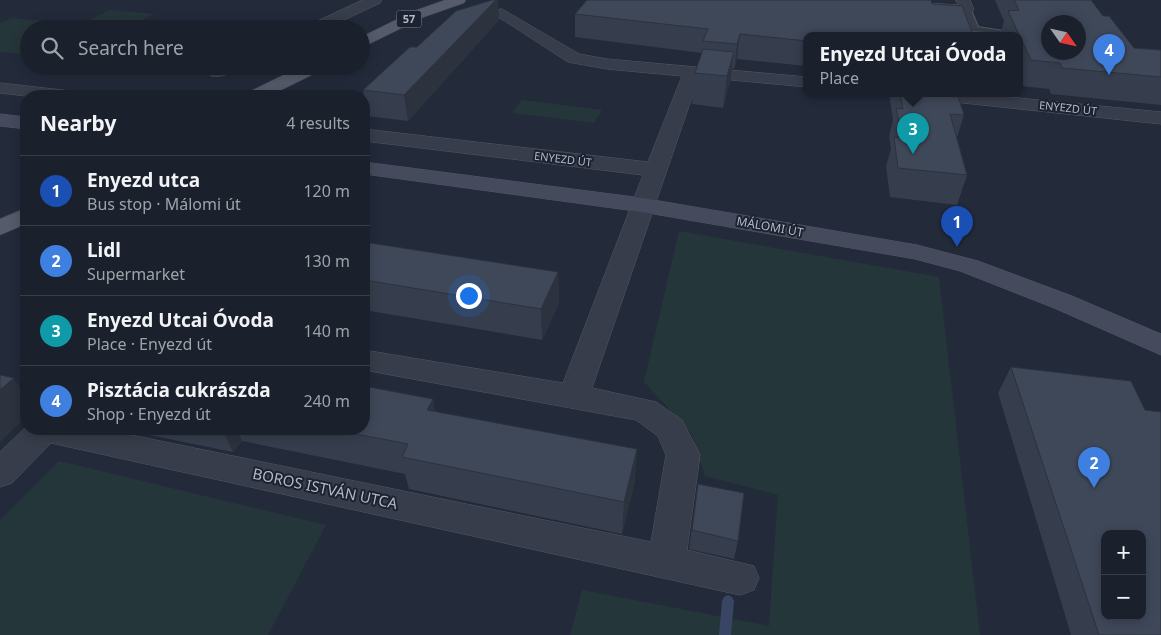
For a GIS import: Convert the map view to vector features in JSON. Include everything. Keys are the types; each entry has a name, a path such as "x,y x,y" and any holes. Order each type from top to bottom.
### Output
{"main road":[{"name":"57","path":"370,38 419,14 459,0"},
{"path":"267,90 298,75"},
{"path":"0,228 20,218"}],"street":[{"path":"332,20 375,0"},
{"path":"910,6 965,5"},
{"path":"446,31 495,8 574,58 607,64 803,82"},
{"path":"574,396 693,71"},
{"path":"0,88 20,90"},
{"name":"ENYEZD ÚT","path":"955,97 1161,118"},
{"path":"0,120 20,122"},
{"name":"ENYEZD ÚT","path":"370,136 656,170"},
{"name":"MÁLOMI ÚT","path":"370,169 642,206 917,252 969,266 1037,292 1161,345"},
{"path":"370,361 646,410 671,429 683,455 667,562"},
{"name":"BOROS ISTVÁN UTCA","path":"0,473 39,435"},
{"name":"BOROS ISTVÁN UTCA","path":"73,435 667,562 706,563 740,578"}],"lane":[{"path":"965,5 975,29 1000,31"}],"shaded area":[{"path":"110,10 154,14 142,20 89,20"},
{"path":"12,18 33,20 20,20 20,54 0,52 0,23"},
{"path":"522,100 602,110 594,123 512,113"},
{"path":"679,231 939,277 980,635 570,635 582,590 769,626 778,495 705,476 691,433 644,382"},
{"path":"59,461 326,525 268,635 0,635 0,520"}],"building":[{"path":"496,0 404,95 363,90 410,47 417,47 456,11"},
{"path":"587,0 931,0 932,4 962,6 972,32 803,32 803,41 740,34 737,44 703,41 708,29 575,14"},
{"path":"1014,0 1091,0 1103,16 1109,16 1134,48 1161,50 1161,77 1062,68 1060,63 1031,60 1023,43 1023,32 1018,32 1008,11 1019,10"},
{"path":"703,49 734,52 727,76 695,73"},
{"path":"901,97 958,97 964,115 950,114 967,175 898,168 894,137 902,138 896,108 903,109"},
{"path":"370,243 558,272 541,309 370,281"},
{"path":"1011,367 1131,381 1145,410 1161,412 1161,635 1099,635"},
{"path":"0,375 14,378 0,390"},
{"path":"370,387 433,399 427,410 637,449 624,502 402,457 408,444 361,435 370,435"},
{"path":"698,484 744,493 738,541 692,530"}],"waterway":[{"path":"725,635 728,601"}],"place":[{"name":"Pisztácia cukrászda","path":"1109,75"},
{"name":"Enyezd Utcai Óvoda","path":"913,154"},
{"name":"Enyezd utca","path":"957,247"},
{"name":"Lidl","path":"1094,488"}]}
